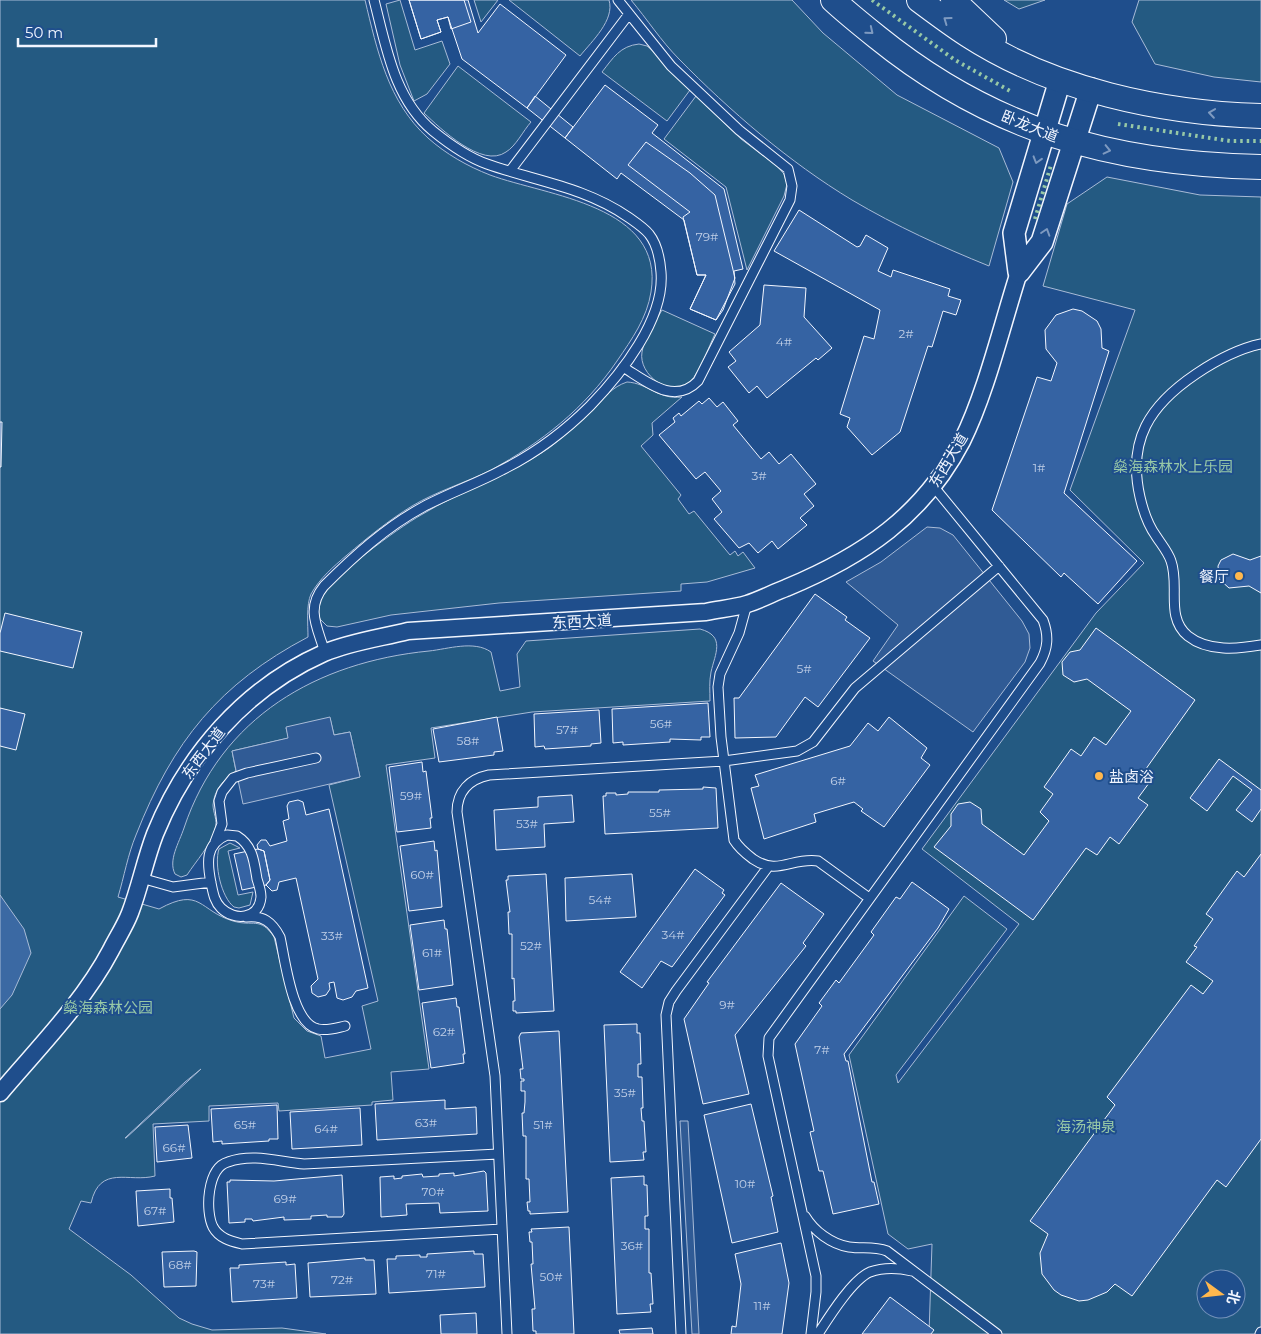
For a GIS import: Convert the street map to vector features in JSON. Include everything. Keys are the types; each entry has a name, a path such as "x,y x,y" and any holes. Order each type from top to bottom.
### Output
{"main road":[{"name":"卧龙大道","path":"833,0 898,53 955,92 1045,134 1074,143 1140,158 1219,166 1261,167"},
{"path":"919,0 969,36 1019,62 1060,80 1148,104 1224,115 1261,116"},
{"path":"953,0 1019,62"}],"street":[{"name":"东西大道","path":"0,1093 74,1004 100,968 130,914 155,834 179,785 207,743 238,708 273,681 325,653 408,632 642,618 706,612 747,604 828,571 877,540 908,514 934,487 963,439 979,396 1019,272 1014,233 1060,80"},
{"path":"1019,272 1042,242 1091,89"}],"lane":[{"path":"325,653 313,609 318,594 349,561 369,544 422,508 504,470 552,439 591,405 623,367 650,325 659,303 662,282 655,244 641,226 616,208 572,189 472,158 431,130 417,115 404,96 396,76 374,0"},
{"path":"618,0 671,66 739,130 781,161 788,169 792,186 790,200 698,381 683,392 669,392 659,390 623,367"},
{"path":"510,171 629,14"},
{"path":"1261,344 1231,353 1172,391 1159,403 1146,423 1138,443 1136,462 1138,489 1146,516 1171,560 1175,574 1174,615 1179,626 1188,635 1206,645 1236,648 1261,645"},
{"path":"811,1334 817,1284 767,1046 772,1031 1040,663 1046,652 1046,628 1043,620 934,487"},
{"path":"507,1334 495,1076 457,812 457,803 462,792 477,778 489,775 724,761 797,752 813,742 855,688 999,566"},
{"path":"747,604 739,633 720,674 718,687 724,761 734,840 744,852 768,867 808,860 818,861 869,898"},
{"path":"316,758 247,773 233,778 222,792 219,801 222,824 207,859 218,906 230,915 258,916 268,920 275,927 280,937 298,1012 303,1020 317,1029 345,1026"},
{"path":"215,842 227,835 237,836 251,848 261,898 255,910 245,917"},
{"path":"682,1334 666,1015 669,1002 676,991 768,867"},
{"path":"141,878 173,887 211,882"},
{"path":"498,1154 304,1164 273,1158 226,1162 218,1168 210,1183 210,1217 213,1227 218,1234 226,1240 242,1244 502,1229"},
{"path":"801,1210 814,1228 834,1242 849,1247 876,1247 887,1251 998,1334"},
{"path":"818,1334 855,1283 869,1272 886,1268 914,1272"}],"green space":[{"name":"燊海森林公园","path":"0,0 365,0 374,38 386,74 394,92 414,124 442,149 473,168 490,175 570,198 597,209 621,222 640,240 650,263 651,292 649,302 638,328 617,361 591,394 561,423 527,448 491,470 431,496 403,511 362,542 323,578 309,599 308,637 277,655 224,696 202,718 183,743 150,801 128,858 118,897 159,909 183,900 192,900 233,921 256,923 264,926 274,937 294,1018 307,1031 321,1036 325,1058 371,1049 362,1006 378,1001 329,785 360,777 350,732 334,735 330,718 286,728 289,738 232,751 236,771 224,781 215,794 213,805 216,826 207,847 187,875 181,877 175,874 173,869 175,851 201,789 222,755 248,726 278,702 312,683 349,668 388,657 461,646 484,648 491,652 500,691 520,687 517,654 526,641 700,629 713,636 717,646 710,676 710,701 532,712 431,728 435,758 386,765 429,1069 391,1072 393,1100 372,1102 372,1105 279,1111 278,1103 209,1106 209,1121 153,1124 155,1176 108,1179 101,1183 95,1191 91,1203 81,1201 69,1229 131,1275 179,1318 212,1330 282,1328 326,1334 0,1334","holes":["201,1069 126,1138 185,1082"]},
{"path":"400,0 415,50 442,41 450,64 427,94 414,101 400,65 386,4"},
{"path":"474,0 498,0 481,22"},
{"path":"509,0 609,0 610,8 606,23 580,56"},
{"path":"631,0 792,0 823,33 897,95 999,148 1013,182 989,266 885,219 829,185 783,152 761,135 679,59"},
{"path":"1004,0 1045,0 1019,9"},
{"path":"1139,0 1261,0 1261,82 1214,77 1155,64 1132,22"},
{"path":"639,44 647,46 653,51 690,90 667,121 602,72 622,50"},
{"path":"458,66 531,122 506,152 496,156 474,151 440,128 424,113"},
{"path":"696,96 741,139 777,166 784,174 787,184 784,196 747,270 726,187 664,139"},
{"name":"海汤神泉","path":"1107,177 1200,195 1261,197 1261,1334 929,1334 932,1244 908,1249 888,1234 849,1055 964,896 1007,929 896,1075 898,1083 1019,924 922,849 1096,613 1144,563 1070,490 1135,310 1043,286 1067,204"},
{"path":"662,310 715,334 694,378 682,387 674,388 657,382 645,369 642,361 645,341"},
{"path":"627,382 641,385 666,396 682,397 652,423 653,435 641,446 681,495 678,499 689,514 694,511 730,555 735,551 738,556 743,552 755,568 707,582 681,584 681,591 499,603 391,615 337,627 327,626 320,619 319,603 326,591 365,554 421,515 534,458 567,434 613,390"},
{"path":"230,843 240,848 228,851 238,895 253,892 250,905 239,908 234,907 225,896 218,871 219,849"}],"shaded area":[{"path":"927,527 940,528 953,535 1022,621 1029,634 1030,648 1025,662 973,732 873,661 898,625 846,582 881,562"},
{"path":"330,717 334,735 350,732 360,777 243,804 232,751 288,738 286,727"},
{"path":"0,895 24,929 31,953 12,995 0,1009"},
{"path":"680,1121 688,1121 699,1334 692,1334"}],"building":[{"path":"409,0 464,0 471,22 451,29 448,17 437,20 441,32 421,39"},
{"path":"409,0 468,0 478,33 500,4 566,55 527,108 462,59 448,17 437,20 441,32 421,39"},
{"path":"605,85 658,125 652,133 724,189 743,269 734,271 735,284 716,320 690,309 706,275 697,275 684,220 621,173 617,179 565,138"},
{"path":"535,96 573,127 565,138 527,108"},
{"path":"646,142 690,173 715,195 735,278 723,310 716,320 690,309 706,275 697,275 683,217 690,212 628,165"},
{"path":"799,210 857,247 860,246 866,235 888,248 878,271 891,277 893,270 950,289 948,296 961,300 956,315 943,311 932,347 928,346 900,432 872,455 847,427 850,418 840,414 864,336 874,339 880,310 774,251"},
{"path":"764,285 806,288 804,317 832,348 818,360 816,358 767,398 757,386 749,393 728,367 736,361 729,352 760,325"},
{"path":"1073,309 1082,311 1097,321 1101,329 1102,348 1109,351 1064,493 1137,561 1098,604 1064,573 1061,577 992,510 1037,377 1051,381 1057,363 1046,349 1045,330 1056,315"},
{"path":"709,398 717,407 723,402 738,421 733,425 761,459 769,452 779,464 791,454 816,484 804,494 814,506 800,518 807,525 778,549 772,541 758,553 749,543 739,548 714,519 722,512 712,499 721,491 705,472 696,479 659,435 675,422 673,418 679,413 681,416 699,401 702,404"},
{"path":"0,422 2,422 1,467 0,467"},
{"name":"餐厅","path":"1233,554 1250,560 1261,556 1261,593 1249,586 1229,588 1219,579 1218,566 1221,560"},
{"path":"815,594 847,617 845,620 870,638 818,707 805,697 776,737 735,738 734,698 739,698"},
{"path":"5,613 82,632 73,668 0,651 0,633"},
{"name":"盐卤浴","path":"1096,628 1195,700 1143,773 1152,779 1138,798 1148,805 1119,844 1110,837 1097,855 1086,848 1033,920 934,847 951,826 951,814 958,804 970,802 981,809 982,824 1024,855 1049,821 1040,812 1053,794 1044,787 1071,749 1081,756 1094,737 1106,745 1131,711 1087,679 1074,682 1063,675 1062,662 1070,652 1080,650"},
{"path":"708,703 710,737 701,737 701,740 670,739 670,742 623,745 623,742 613,743 612,709"},
{"path":"0,708 25,714 16,750 0,746"},
{"path":"599,710 601,743 591,744 591,746 545,749 544,746 535,747 534,714"},
{"path":"497,717 503,751 494,752 494,755 439,762 433,729"},
{"path":"889,717 927,748 921,758 930,765 884,827 861,811 863,809 854,802 814,814 816,822 764,839 751,788 759,786 755,775 850,746 868,723 878,731"},
{"path":"1219,759 1261,790 1261,809 1252,822 1236,810 1252,790 1233,776 1207,811 1190,798"},
{"path":"422,762 423,772 426,771 432,818 430,818 431,828 397,832 389,767"},
{"path":"703,787 716,788 718,828 605,834 603,796 606,796 606,793 616,793 616,795 628,794 628,792 703,789"},
{"path":"572,795 574,822 544,824 545,847 496,850 494,810 538,807 538,797"},
{"path":"298,800 303,802 306,815 329,809 368,988 356,991 352,997 343,1000 337,998 334,982 329,983 330,989 326,995 318,997 312,993 311,986 318,979 296,878 279,882 277,890 272,891 266,885 270,880 264,851 258,849 257,845 261,840 266,840 270,846 287,841 283,821 289,819 287,806 289,802"},
{"path":"434,841 435,851 437,850 442,907 409,911 400,846"},
{"path":"258,849 264,851 270,880 266,885 242,890 234,854"},
{"path":"1261,854 1261,1139 1226,1187 1217,1180 1132,1296 1115,1284 1107,1292 1088,1300 1079,1301 1061,1295 1054,1290 1042,1274 1040,1253 1048,1234 1030,1221 1115,1105 1107,1097 1191,985 1203,994 1213,981 1186,962 1197,947 1194,946 1213,919 1206,914 1237,871 1244,877"},
{"path":"695,869 724,890 722,893 725,895 672,967 661,961 642,988 620,972"},
{"path":"546,874 554,1011 516,1013 516,1011 513,1011 513,1001 515,1001 514,978 512,979 512,934 509,934 508,912 510,912 506,880 508,880 508,876"},
{"path":"632,874 636,917 566,921 565,878"},
{"path":"912,882 949,909 938,928 844,1054 846,1061 848,1061 872,1182 874,1182 879,1204 833,1214 823,1171 819,1171 810,1132 814,1131 795,1044 822,1006 819,1003 836,980 839,983 874,935 871,932 896,897 900,899"},
{"path":"781,883 824,914 803,943 806,946 735,1035 749,1094 703,1104 684,1019 709,983 707,982"},
{"path":"444,920 445,929 447,929 453,985 419,990 410,925"},
{"path":"456,998 457,1007 459,1007 465,1054 463,1054 464,1063 431,1068 422,1003"},
{"path":"637,1024 637,1033 640,1033 641,1064 638,1064 638,1077 642,1077 643,1108 641,1108 642,1121 644,1121 646,1152 643,1152 644,1160 610,1162 604,1025"},
{"path":"559,1031 568,1212 530,1214 527,1202 530,1202 529,1179 526,1179 526,1136 523,1136 522,1113 524,1113 525,1091 521,1091 521,1081 524,1081 524,1079 521,1079 520,1069 523,1069 519,1037 521,1033"},
{"path":"445,1100 445,1109 476,1107 477,1134 377,1140 375,1104"},
{"path":"751,1104 773,1196 771,1197 778,1232 732,1243 704,1115"},
{"path":"277,1105 278,1139 222,1144 222,1141 213,1142 211,1109"},
{"path":"360,1108 362,1145 292,1149 290,1112"},
{"path":"188,1125 192,1158 157,1162 155,1127"},
{"path":"484,1171 486,1173 488,1211 440,1213 439,1203 406,1204 407,1215 381,1217 380,1177 394,1176 394,1179 402,1178 402,1176 422,1174 423,1177 454,1173 454,1176"},
{"path":"342,1175 344,1214 342,1217 327,1217 327,1215 311,1216 311,1219 284,1220 284,1217 253,1221 252,1219 245,1219 245,1222 229,1223 227,1182 230,1182 230,1180 274,1181"},
{"path":"644,1176 644,1185 647,1185 648,1216 645,1216 645,1229 649,1229 649,1273 651,1273 653,1304 650,1304 651,1312 617,1314 611,1178"},
{"path":"170,1189 174,1222 138,1226 136,1191"},
{"path":"569,1227 574,1334 536,1334 536,1331 533,1331 532,1309 535,1309 531,1264 533,1264 532,1242 530,1242 529,1232 532,1232 531,1229"},
{"path":"781,1243 789,1283 782,1334 731,1334 732,1326 736,1327 741,1284 735,1254"},
{"path":"474,1251 474,1254 483,1254 485,1287 389,1293 387,1259 396,1259 396,1256 420,1255 420,1257 427,1257 427,1254"},
{"path":"162,1252 197,1252 196,1286 164,1287"},
{"path":"365,1258 365,1260 374,1260 376,1294 310,1297 308,1263"},
{"path":"286,1262 286,1265 295,1264 297,1298 232,1302 230,1268 239,1268 239,1265"},
{"path":"890,1297 934,1330 931,1334 862,1334"},
{"path":"476,1313 477,1334 441,1334 440,1315"},
{"path":"652,1328 653,1334 620,1334 619,1330"}],"hedge":[{"path":"872,0 955,60 1012,92"},
{"path":"1118,124 1230,141 1261,141"},
{"path":"1035,219 1051,165"}],"place":[{"name":"餐厅","path":"1239,576"},
{"name":"盐卤浴","path":"1099,776"}],"park label":[{"name":"燊海森林水上乐园","path":"1173,466"}]}
